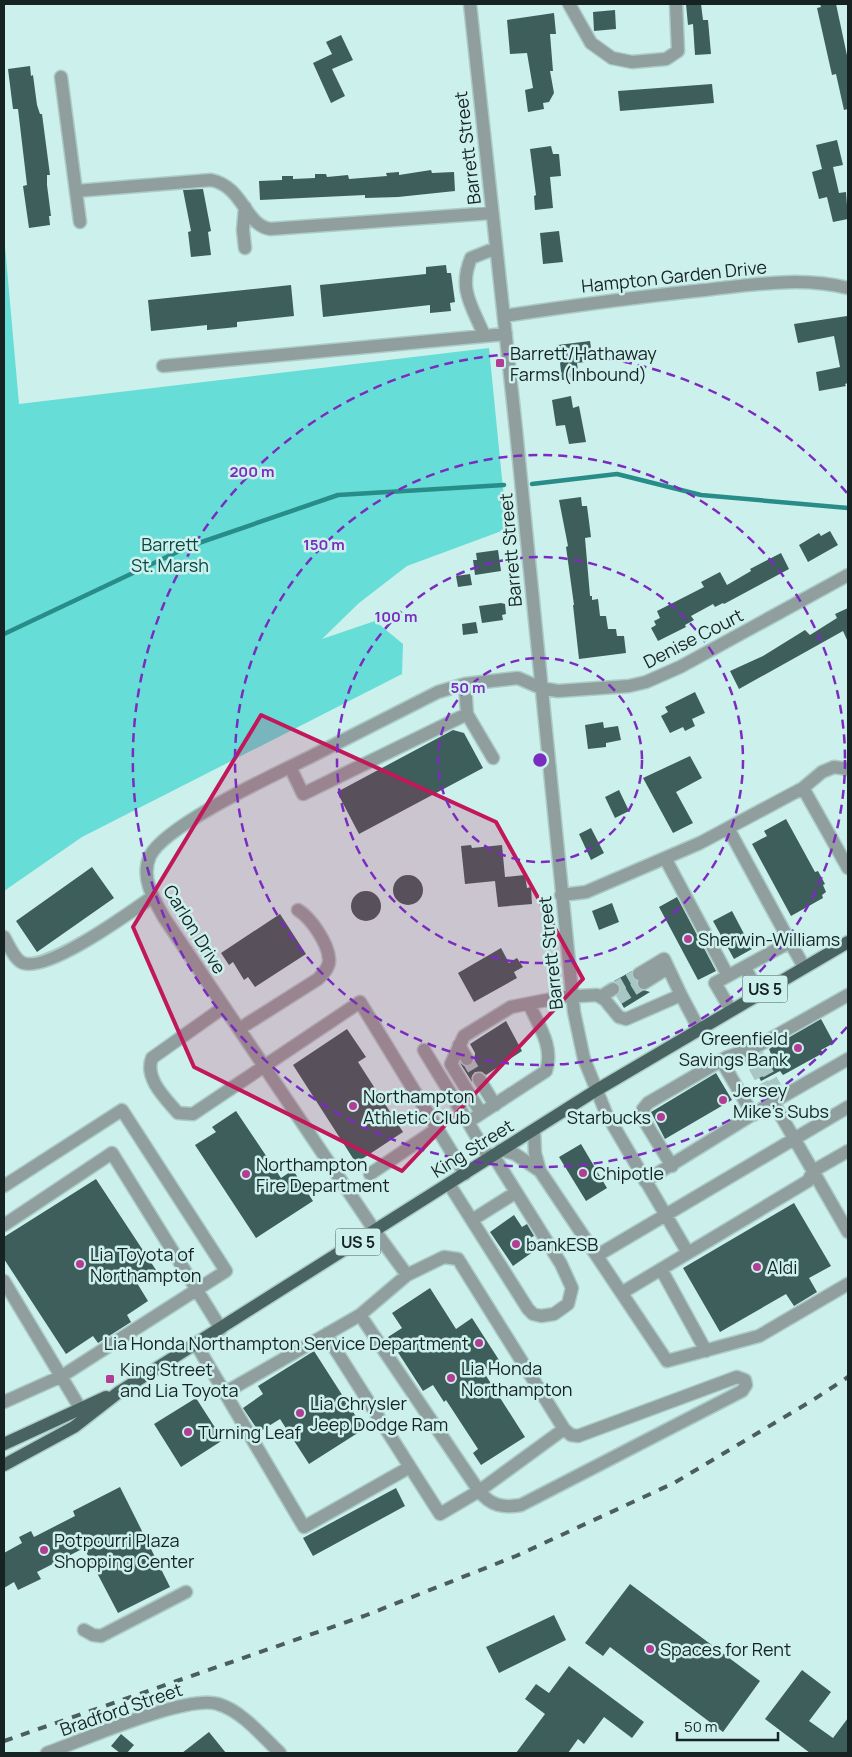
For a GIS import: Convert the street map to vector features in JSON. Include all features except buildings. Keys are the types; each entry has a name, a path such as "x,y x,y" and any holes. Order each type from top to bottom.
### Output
{"main road":[{"name":"King Street","path":"4,1465 74,1428 120,1392 596,1091 730,1010 848,942"},
{"name":"King Street","path":"4,1444 80,1408 120,1392"}],"street":[{"name":"Barrett Street","path":"470,4 506,334 572,996 582,1051 607,1116 688,1253"},
{"path":"569,4 591,43 612,58 632,62 666,59 678,50 676,4"},
{"path":"61,76 80,222"},
{"path":"76,191 211,180 229,186 261,226 270,229 492,213"},
{"path":"245,207 243,230 245,248"},
{"path":"484,335 465,290 465,272 471,258 496,248"},
{"name":"Hampton Garden Drive","path":"504,316 595,302 786,281 821,283 848,288"},
{"path":"163,366 506,334"},
{"name":"Denise Court","path":"542,688 558,691 629,686 646,682 680,667 848,575"},
{"name":"Carlon Drive","path":"407,1275 238,1029 152,897 145,871 151,855 163,840 219,803 438,692 465,684 518,678 542,688"},
{"path":"465,684 467,714 492,758"},
{"path":"290,767 304,794 467,714"},
{"path":"561,896 586,892 665,858 728,828 803,788 822,772 834,767 848,769"},
{"path":"803,788 848,868"},
{"path":"728,828 804,967"},
{"path":"665,858 728,976"},
{"path":"4,937 20,962 28,964 49,959 89,939 152,897"},
{"path":"238,1029 318,979 327,968 329,959 324,944 308,918 298,910"},
{"path":"730,1010 715,983 790,942"},
{"path":"642,978 666,964 699,1029"},
{"path":"745,968 760,993"},
{"path":"481,1113 451,1064 464,1036 511,1007 572,996 592,995 610,997 619,1017 626,1019 681,995"},
{"path":"672,1166 648,1129 642,1116 643,1109 654,1098 721,1060 754,1048 848,995"},
{"path":"224,1007 152,1058 148,1066 150,1075 178,1113 187,1115 200,1110 360,1002 465,1174"},
{"path":"468,1122 546,1071 550,1060 546,1041 529,1004"},
{"path":"459,1045 467,1059"},
{"path":"424,1050 468,1122 495,1155 515,1193 561,1264 572,1288 568,1304 554,1314 541,1316 533,1314 528,1309 449,1184"},
{"path":"645,1181 773,1102 848,1059"},
{"path":"721,1060 753,1115"},
{"path":"479,1079 495,1105"},
{"path":"773,1102 814,1170 848,1232"},
{"path":"598,1255 848,1107"},
{"path":"4,1186 122,1110 226,1271 62,1376 4,1402"},
{"path":"370,1174 437,1129"},
{"path":"534,1130 535,1153 540,1171 623,1292 663,1358 667,1361 759,1336 848,1284"},
{"path":"623,1292 808,1181 814,1170 848,1151"},
{"path":"4,1225 112,1153 221,1329"},
{"path":"495,1155 516,1154 540,1171"},
{"path":"472,1220 515,1193"},
{"path":"226,1392 360,1315 407,1275 444,1256 458,1259 564,1429 571,1435 578,1436 737,1377 745,1380 746,1385 742,1390 521,1505 500,1507 488,1502 479,1491 360,1315"},
{"path":"661,1269 706,1351"},
{"path":"4,1281 80,1408"},
{"path":"328,1333 330,1341 440,1514 479,1491 564,1429"},
{"path":"196,1344 304,1527 410,1467"},
{"path":"84,1630 93,1635 101,1636 186,1592"},
{"name":"Bradford Street","path":"46,1753 168,1708 208,1702 222,1705 234,1712 280,1753"}],"highlighted area":[{"path":"261,715 496,822 583,979 402,1171 194,1067 133,927"}],"green space":[{"name":"Barrett St. Marsh","path":"4,235 19,404 489,348 507,529 407,566 359,603 322,639 375,621 403,644 402,674 82,837 4,891"}],"waterway":[{"path":"532,484 617,474 701,495 848,508"},
{"path":"4,634 190,546 338,495 504,485"}],"tunnel":[{"path":"613,989 639,974"},
{"path":"618,999 644,983"},
{"path":"754,1048 781,1097"},
{"path":"746,1051 773,1102"},
{"path":"467,1059 479,1079"}],"railway":[{"path":"4,1741 364,1616 516,1556 674,1483 848,1377"}],"place":[{"name":"Barrett/Hathaway Farms (Inbound)","path":"500,363"},
{"name":"Sherwin-Williams","path":"688,939"},
{"name":"Greenfield Savings Bank","path":"798,1048"},
{"name":"Jersey Mike's Subs","path":"723,1100"},
{"name":"Northampton Athletic Club","path":"353,1106"},
{"name":"Starbucks","path":"661,1117"},
{"name":"Chipotle","path":"583,1173"},
{"name":"Northampton Fire Department","path":"246,1174"},
{"name":"bankESB","path":"516,1244"},
{"name":"Lia Toyota of Northampton","path":"80,1264"},
{"name":"Aldi","path":"757,1267"},
{"name":"Lia Honda Northampton Service Department","path":"479,1343"},
{"name":"Lia Honda Northampton","path":"451,1378"},
{"name":"King Street and Lia Toyota","path":"110,1379"},
{"name":"Lia Chrysler Jeep Dodge Ram","path":"300,1413"},
{"name":"Turning Leaf","path":"188,1432"},
{"name":"Potpourri Plaza Shopping Center","path":"44,1550"},
{"name":"Spaces for Rent","path":"650,1649"}]}
